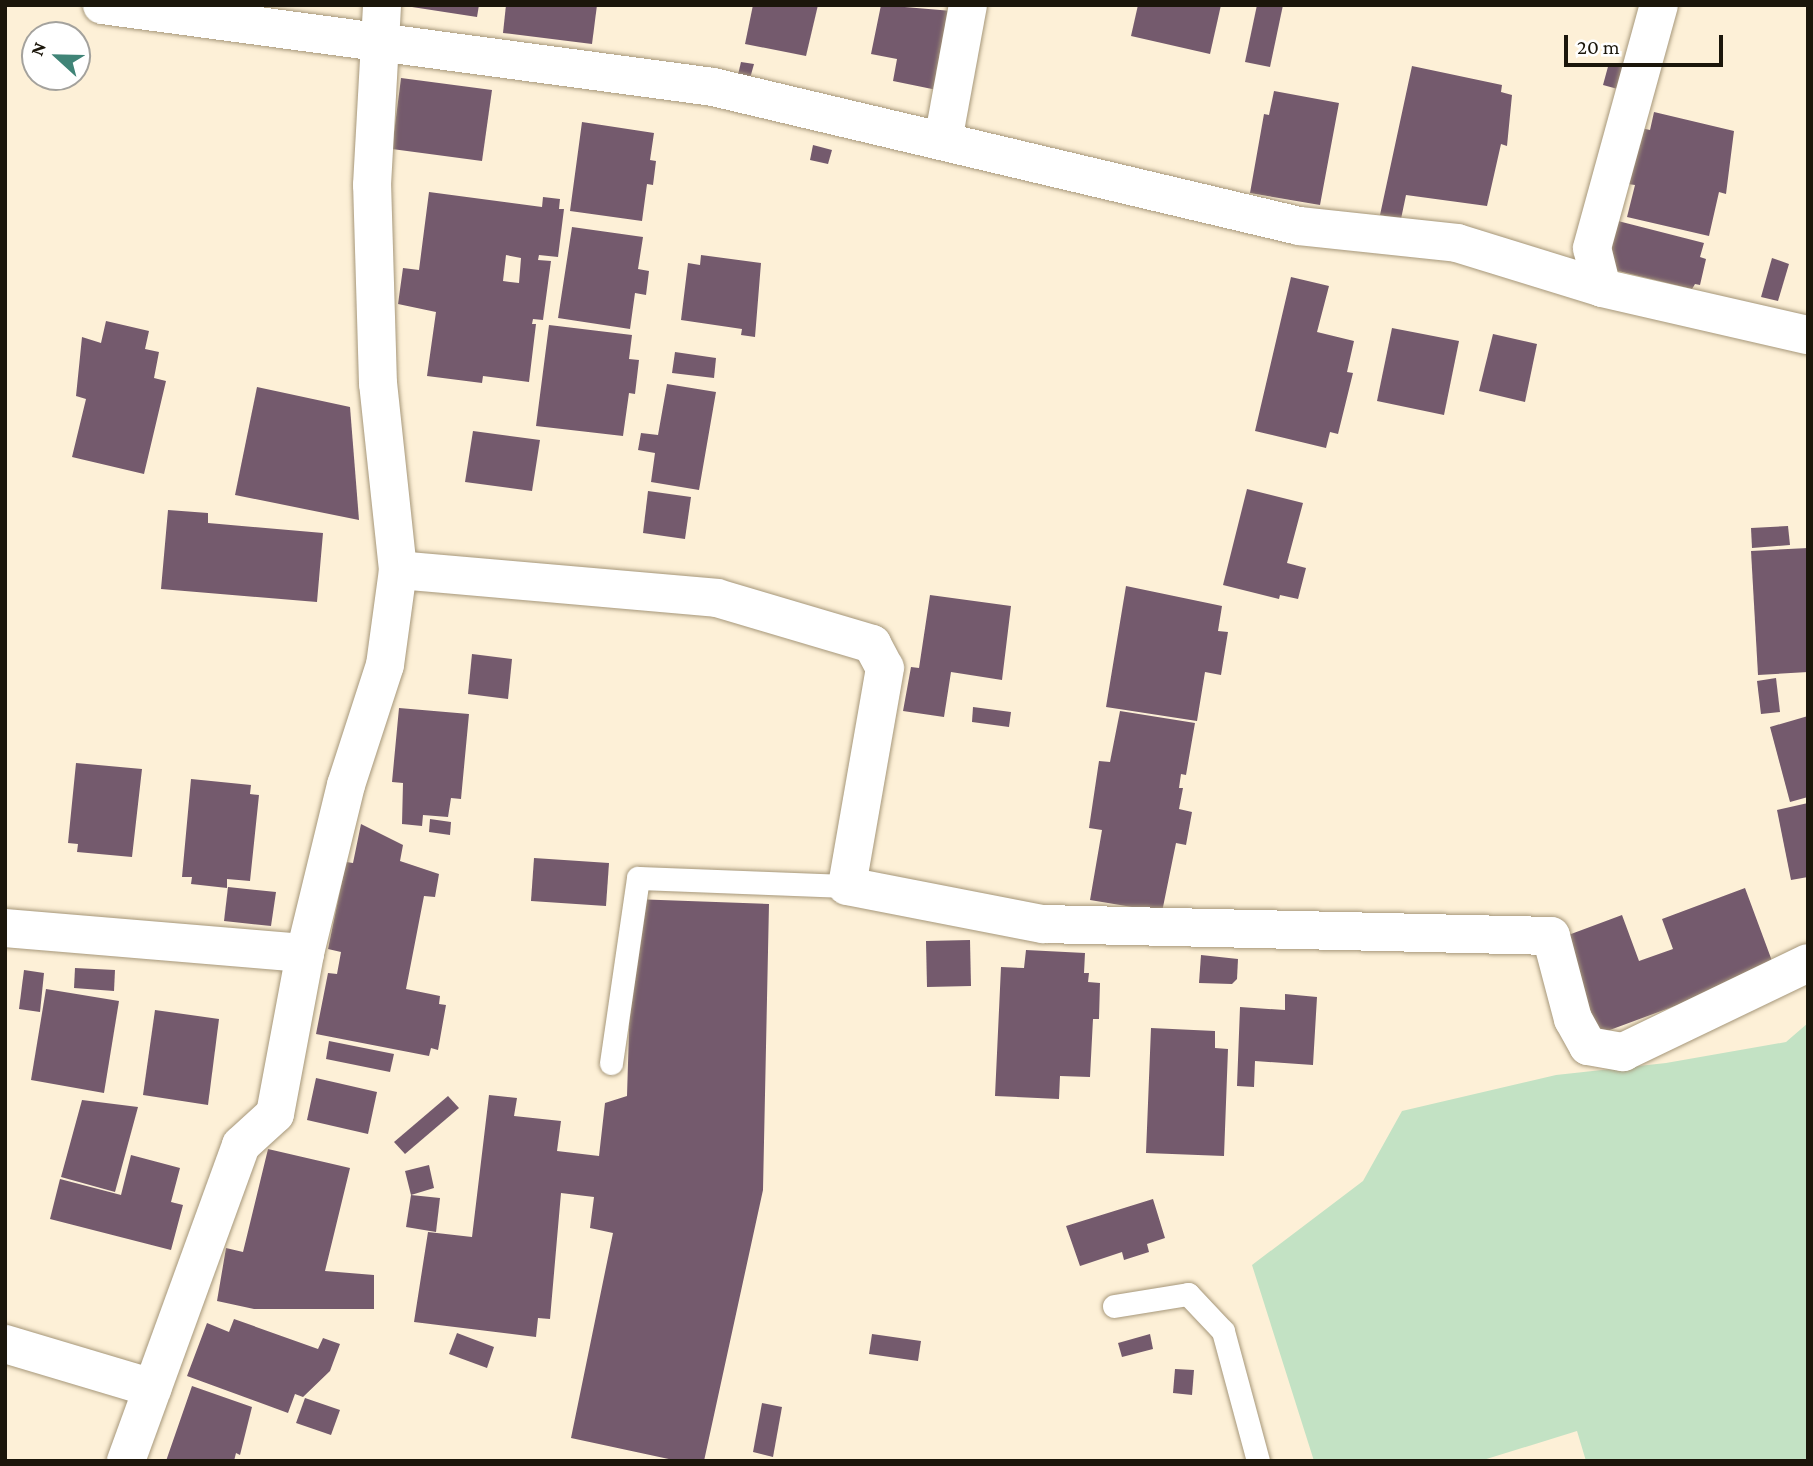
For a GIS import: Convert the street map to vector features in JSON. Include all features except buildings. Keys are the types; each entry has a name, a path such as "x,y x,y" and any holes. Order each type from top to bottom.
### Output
{"street":[{"path":"102,5 379,45 713,87 1299,226 1457,243 1602,288 1808,335"},
{"path":"126,1461 241,1145 275,1114 305,953 346,785 385,665 398,570 378,384 372,185 382,5"},
{"path":"943,141 968,5"},
{"path":"1602,288 1592,248 1659,5"},
{"path":"398,570 717,598 872,645 885,668 847,886 1043,924 1551,936 1573,1018 1588,1046 1623,1052 1808,963"},
{"path":"5,928 305,953"},
{"path":"5,1344 153,1388"}],"lane":[{"path":"611,1063 638,878 847,886"},
{"path":"1114,1306 1188,1294 1214,1321 1223,1331 1258,1461"}],"green space":[{"path":"1808,1023 1808,1461 1586,1461 1577,1431 1480,1461 1314,1461 1252,1265 1363,1181 1402,1111 1556,1075 1666,1063 1786,1042"}]}
